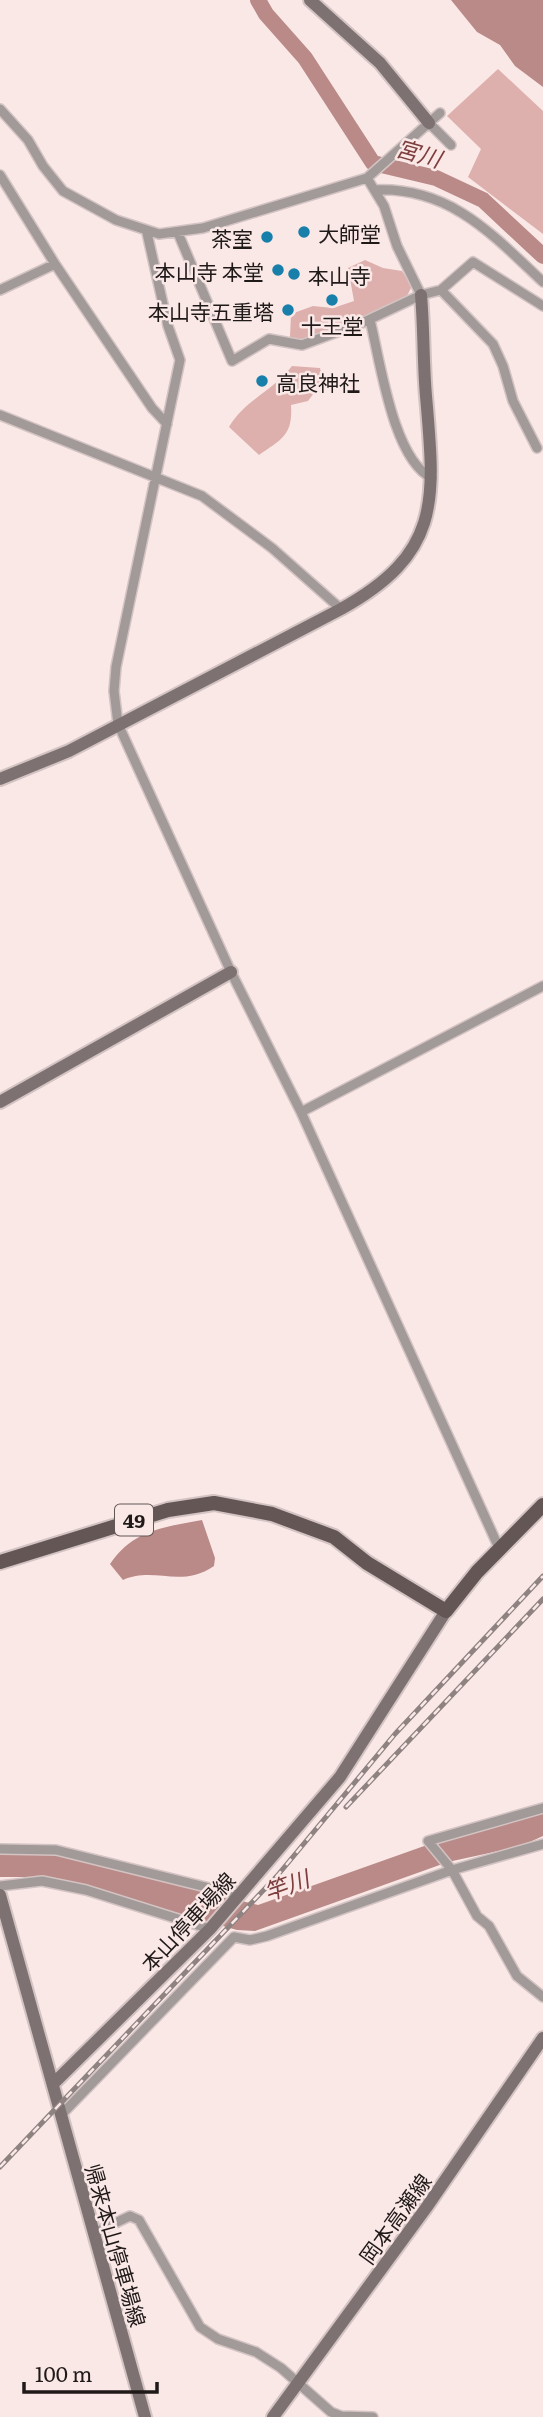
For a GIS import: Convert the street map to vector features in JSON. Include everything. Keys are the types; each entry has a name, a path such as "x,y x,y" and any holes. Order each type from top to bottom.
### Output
{"main road":[{"path":"310,0 380,63 429,123"},
{"path":"0,779 69,751 341,609 383,584 409,555 426,522 432,478 421,295"},
{"path":"0,1102 231,972"},
{"name":"49","path":"0,1562 168,1510 214,1503 272,1514 334,1536 367,1563 446,1611"},
{"path":"446,1611 499,1548 543,1505"},
{"name":"本山停車場線","path":"53,2084 209,1929 340,1777 446,1611"},
{"path":"0,1895 53,2084"},
{"name":"岡本高瀬線","path":"273,2417 426,2208 543,2038"},
{"name":"帰来本山停車場線","path":"53,2084 145,2417"}],"street":[{"path":"0,109 28,140 43,166 63,191 116,220 147,233 178,233 369,177 440,113"},
{"path":"429,123 451,145"},
{"path":"0,175 55,264 152,408 167,424"},
{"path":"369,177 384,206 397,246 421,295"},
{"path":"375,190 398,189 453,207 478,221 543,282"},
{"path":"147,233 168,326 180,360 116,667 114,691 118,724 231,972 301,1112 499,1548"},
{"path":"178,233 232,360 269,339 302,345 370,320 421,295 441,290 473,262 543,306"},
{"path":"0,290 55,264"},
{"path":"441,290 492,344 503,366 513,401 537,448"},
{"path":"370,320 397,426 419,472 432,478"},
{"path":"0,415 202,496 272,548 341,609"},
{"path":"301,1112 543,986"},
{"path":"543,1808 429,1843 450,1868 517,1976 543,1997"},
{"path":"61,2115 234,1937 250,1940 267,1936 450,1868 543,1844"},
{"path":"0,1849 56,1850 238,1895"},
{"path":"0,1886 42,1881 53,1883 86,1890 209,1929"},
{"path":"94,2233 130,2216 139,2220 200,2327 218,2339 256,2352 298,2381 331,2413 341,2417 373,2417"}],"shaded area":[{"path":"451,0 543,0 543,87 515,66 500,45 477,32"},
{"path":"498,69 543,111 543,234 468,177 481,149 447,116"},
{"path":"365,260 383,268 402,271 412,286 405,300 304,342 290,337 291,314 313,306 333,308 354,301 348,268"},
{"path":"292,366 320,368 323,381 308,401 291,405 288,430 274,445 259,455 229,427 243,410"},
{"path":"202,1520 215,1558 214,1566 202,1573 179,1577 146,1575 123,1580 110,1564 139,1537 162,1528"},
{"path":"543,1812 543,1836 521,1846 448,1862 255,1931 237,1930 50,1877 0,1877 0,1852 57,1855 258,1905 427,1845"}],"waterway":[{"name":"宮川","path":"258,0 266,14 305,58 373,163 436,178 483,200 543,256"}],"railway":[{"path":"0,2167 277,1876 395,1734 543,1576"},
{"path":"346,1807 543,1599"}],"place":[{"name":"大師堂","path":"304,232"},
{"name":"茶室","path":"267,237"},
{"name":"本山寺 本堂","path":"278,270"},
{"name":"本山寺","path":"294,274"},
{"name":"十王堂","path":"332,300"},
{"name":"本山寺五重塔","path":"288,310"},
{"name":"高良神社","path":"262,381"}],"water label":[{"name":"竿川","path":"286,1884"}]}
